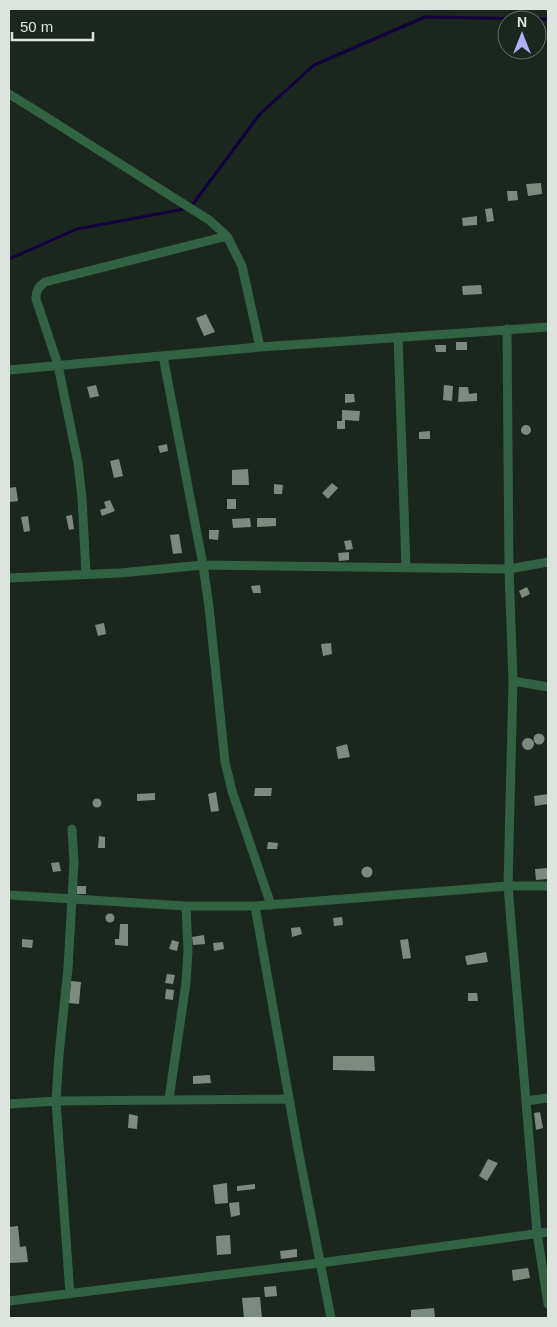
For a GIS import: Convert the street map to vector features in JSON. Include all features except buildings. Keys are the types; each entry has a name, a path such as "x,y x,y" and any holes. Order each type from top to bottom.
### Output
{"street":[{"path":"10,97 35,110 209,220 227,236 242,266 260,347"},
{"path":"86,574 78,463 58,365 36,299 36,292 45,282 227,236"},
{"path":"9,370 260,347 548,327"},
{"path":"507,329 509,569 513,681 508,886 537,1232 548,1304"},
{"path":"398,337 406,567"},
{"path":"163,356 203,565 215,657 225,762 232,791 271,906"},
{"path":"9,578 120,573 203,565 509,569 548,562"},
{"path":"513,681 548,687"},
{"path":"70,1294 56,1101 58,1055 68,968 74,864 72,829"},
{"path":"9,895 186,906 271,906 508,886 548,886"},
{"path":"169,1099 186,983 188,951 186,906"},
{"path":"256,906 289,1099 331,1318"},
{"path":"526,1101 548,1098"},
{"path":"9,1104 56,1101 289,1099"},
{"path":"9,1302 548,1232"}],"waterway":[{"path":"9,259 77,229 190,208 260,114 314,65 425,17 548,19"}]}
